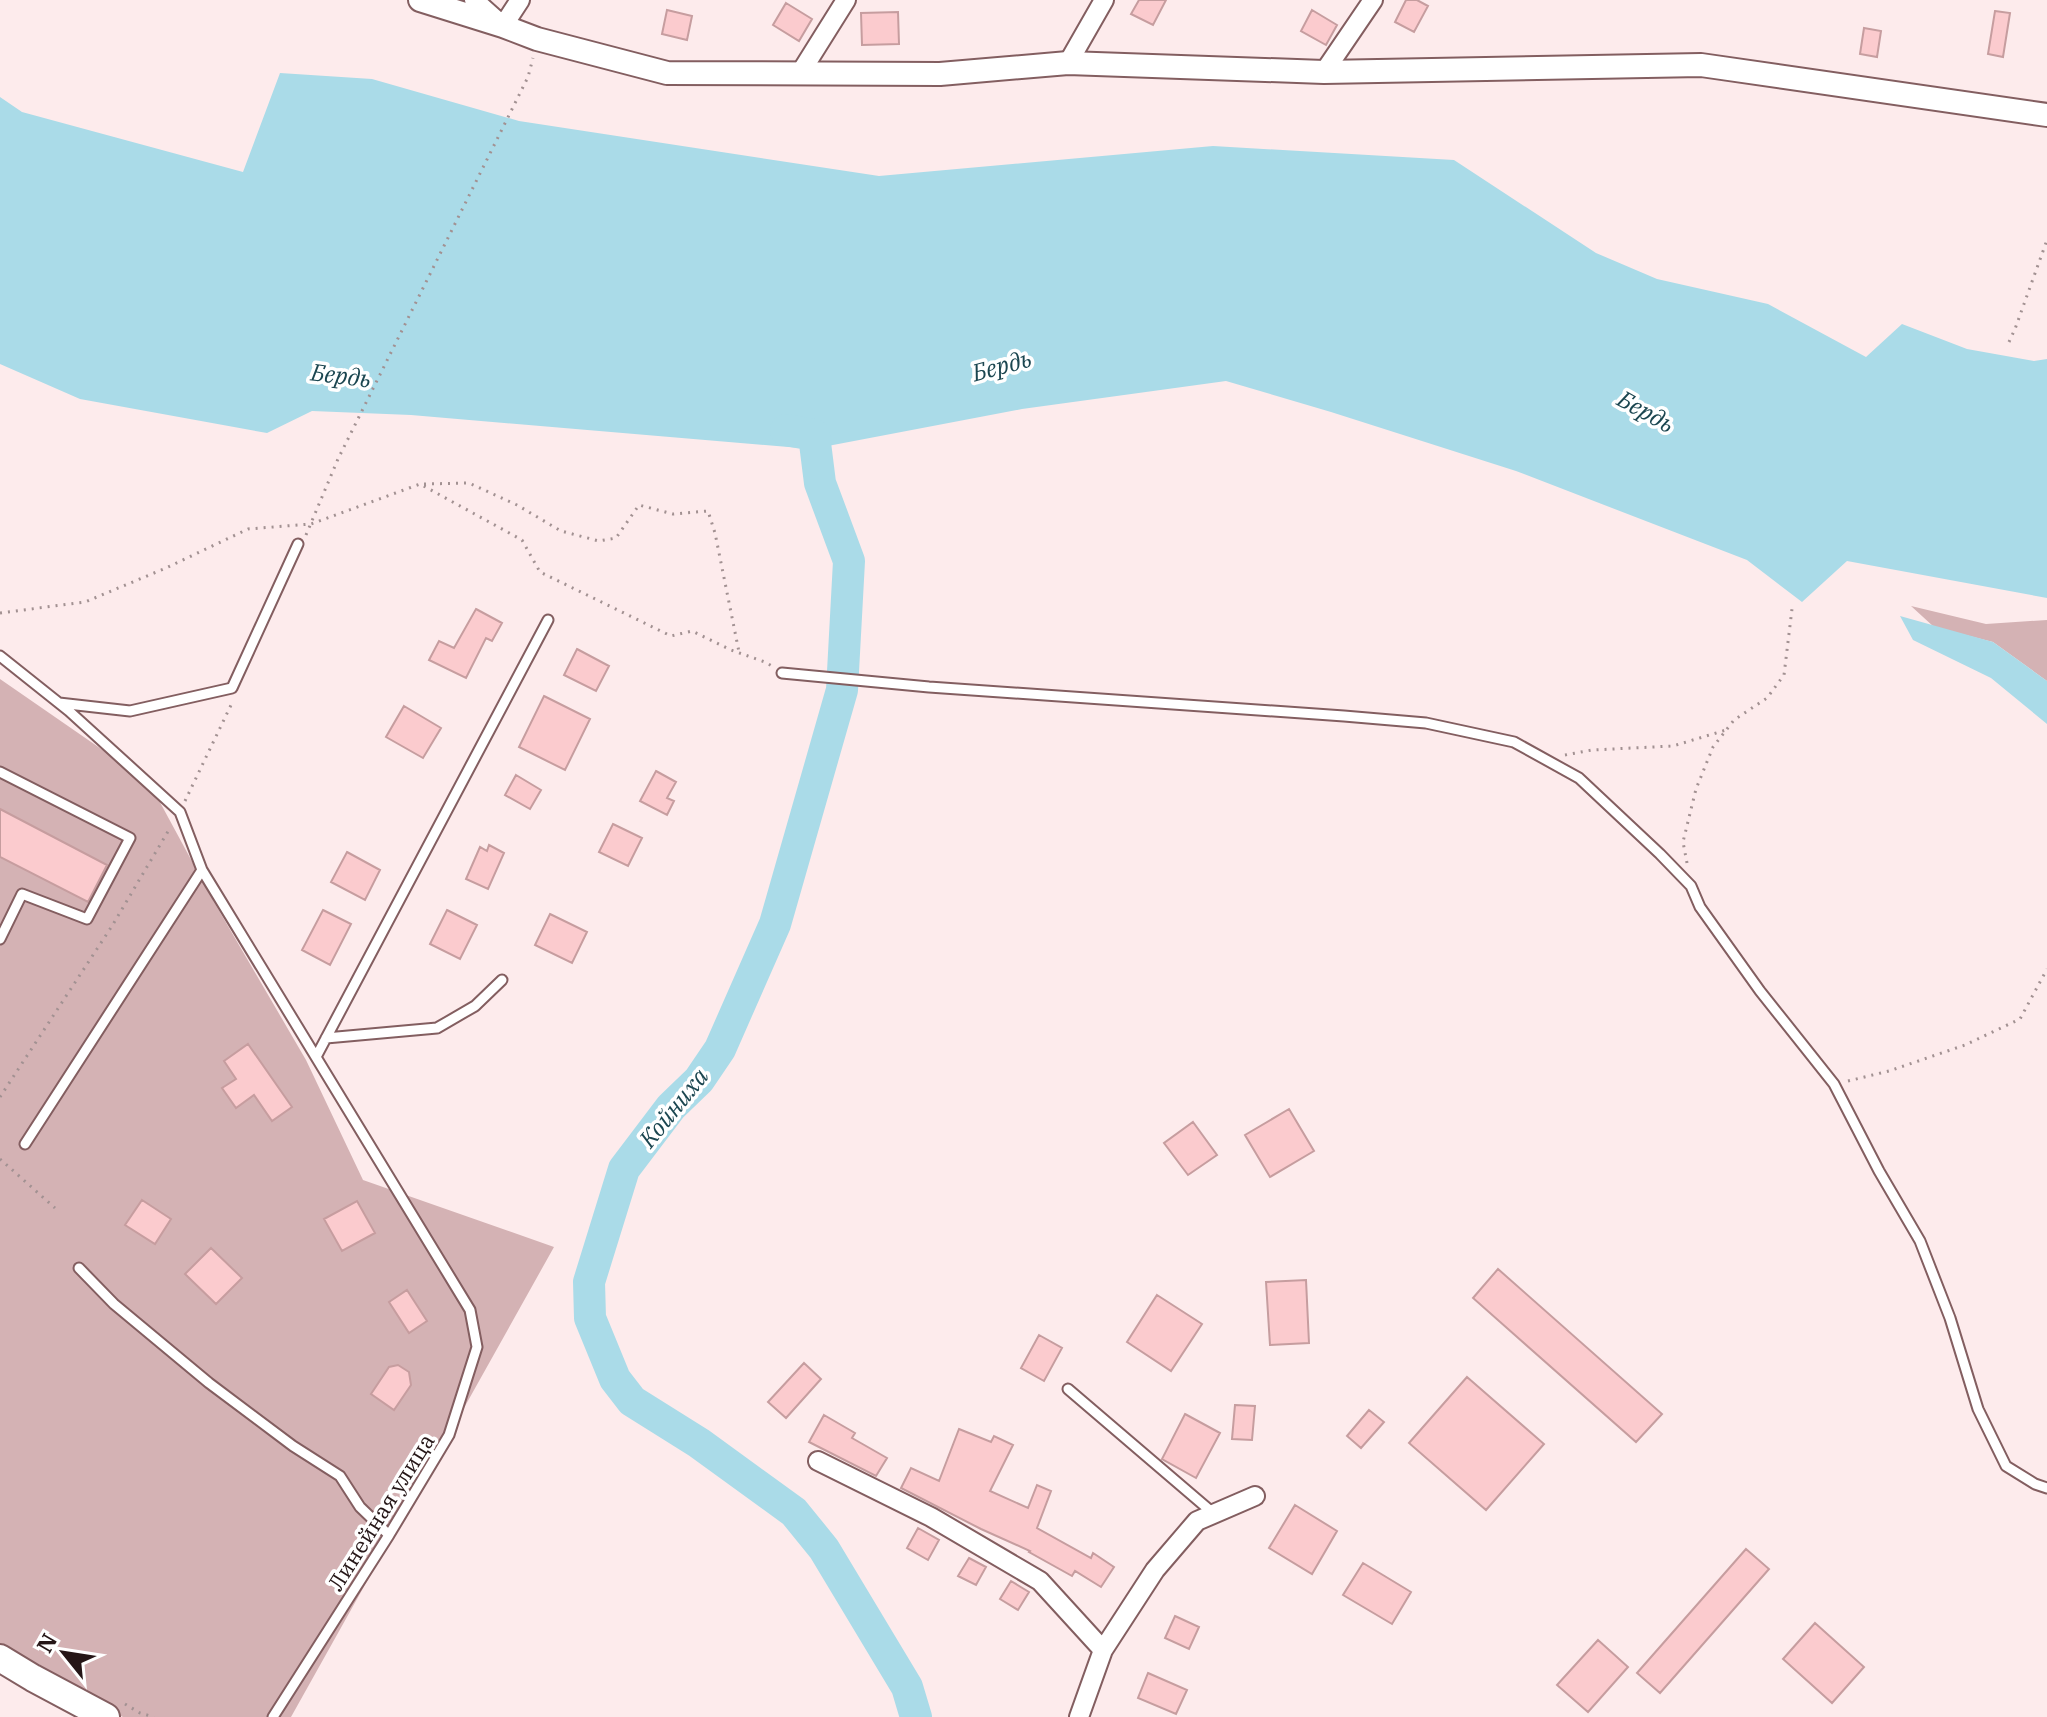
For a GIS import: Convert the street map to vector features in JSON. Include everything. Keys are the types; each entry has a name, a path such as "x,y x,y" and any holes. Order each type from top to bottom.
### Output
{"main road":[{"path":"0,1658 106,1717"}],"street":[{"path":"420,0 537,39 667,73 940,74 1068,63 1324,72 1701,65 2047,115"},
{"path":"474,0 503,26"},
{"path":"503,26 520,0"},
{"path":"799,75 846,0"},
{"path":"1068,63 1104,0"},
{"path":"1324,72 1373,0"},
{"path":"818,1461 931,1517 1040,1581 1103,1650"},
{"path":"1079,1717 1103,1650 1155,1570 1197,1521 1255,1496"}],"lane":[{"path":"59,703 130,711 232,688 302,541"},
{"path":"316,1057 548,620"},
{"path":"0,656 59,703 180,812 202,870 316,1057"},
{"path":"782,673 929,687 1426,723 1514,742 1579,778 1691,886 1700,907 1760,991 1834,1084 1920,1241 1950,1318 1978,1409 2006,1466 2047,1488"},
{"path":"0,772 130,838 87,919 22,894 0,939"},
{"path":"25,1144 202,870"},
{"path":"326,1038 437,1028 475,1006 502,980"},
{"name":"Линейная улица","path":"273,1717 449,1435 477,1347 470,1310 316,1057"},
{"path":"79,1268 114,1304 209,1383 293,1446 340,1476 360,1507 389,1535"},
{"path":"1068,1389 1213,1513"}],"path":[{"path":"302,541 338,459 528,77"},
{"path":"2009,342 2047,240"},
{"path":"0,613 85,602 248,529 311,524 420,484 469,483 517,505 561,531 599,541 616,538 639,505 673,514 708,511 739,653"},
{"path":"420,484 522,540 540,572 671,636 692,631 765,662 782,673"},
{"path":"1691,886 1683,842 1696,789 1713,747 1726,730 1734,720 1767,698 1784,675 1792,609"},
{"path":"0,1097 112,926 180,812 238,692"},
{"path":"1545,759 1592,750 1673,746 1726,730"},
{"path":"1834,1084 1889,1071 1965,1045 2020,1019 2047,969"},
{"path":"0,1159 55,1208"}],"shaded area":[{"path":"1911,606 1986,624 2047,620 2047,681 1993,642 1934,627"},
{"path":"0,679 149,782 214,902 306,1060 363,1180 554,1247 291,1717 123,1717 0,1650"}],"water":[{"name":"Бердь","path":"280,73 372,79 519,121 879,176 1213,146 1454,160 1596,253 1657,279 1768,304 1866,357 1902,324 1967,349 2034,361 2047,359 2047,598 1847,561 1802,602 1747,560 1516,471 1226,381 1022,409 812,449 411,415 312,411 267,433 80,399 0,364 0,97 22,112 243,172"},
{"path":"1900,616 1993,642 2047,681 2047,724 1991,678 1913,640"}],"building":[{"path":"1139,0 1166,0 1153,25 1131,14"},
{"path":"1406,0 1417,0 1428,6 1414,32 1395,22"},
{"path":"786,3 812,19 799,41 773,25"},
{"path":"667,10 692,16 687,40 662,34"},
{"path":"1312,10 1337,25 1326,45 1301,31"},
{"path":"1995,11 2010,13 2003,57 1988,54"},
{"path":"898,12 899,44 862,45 861,13"},
{"path":"1864,28 1881,31 1877,57 1860,54"},
{"path":"476,609 502,623 492,641 486,638 466,678 429,660 439,641 454,648"},
{"path":"577,649 609,666 596,691 564,675"},
{"path":"544,696 590,719 565,770 519,747"},
{"path":"404,706 441,728 423,758 386,737"},
{"path":"656,771 676,782 667,798 674,801 667,815 640,801"},
{"path":"516,775 541,790 530,809 505,795"},
{"path":"0,809 107,865 88,902 0,857"},
{"path":"613,824 642,838 628,866 599,852"},
{"path":"489,845 504,853 488,889 466,879 480,847 487,851"},
{"path":"347,852 380,870 365,900 331,882"},
{"path":"323,910 351,924 330,965 302,950"},
{"path":"447,910 477,925 460,959 430,944"},
{"path":"550,914 587,932 572,963 535,945"},
{"path":"248,1044 292,1107 272,1121 254,1095 236,1108 222,1088 236,1079 224,1061"},
{"path":"1289,1109 1314,1151 1270,1177 1245,1135"},
{"path":"1193,1122 1217,1155 1188,1175 1164,1143"},
{"path":"142,1200 171,1219 155,1244 125,1225"},
{"path":"357,1201 375,1233 342,1251 324,1219"},
{"path":"211,1248 242,1278 216,1304 185,1274"},
{"path":"1498,1269 1662,1414 1636,1442 1473,1298"},
{"path":"1306,1280 1309,1343 1270,1345 1266,1282"},
{"path":"407,1290 427,1321 409,1333 389,1302"},
{"path":"1157,1295 1202,1324 1171,1371 1127,1342"},
{"path":"1039,1335 1062,1348 1044,1381 1021,1368"},
{"path":"804,1363 821,1379 786,1418 768,1402"},
{"path":"398,1365 409,1372 411,1385 394,1410 371,1394 389,1367"},
{"path":"1467,1377 1544,1444 1486,1510 1409,1443"},
{"path":"1235,1405 1255,1406 1252,1440 1232,1439"},
{"path":"1369,1410 1384,1422 1361,1448 1347,1436"},
{"path":"1185,1414 1220,1433 1196,1478 1162,1459"},
{"path":"824,1415 855,1433 852,1438 887,1458 876,1476 809,1442"},
{"path":"959,1429 991,1442 994,1436 1013,1445 990,1491 1028,1508 1037,1485 1051,1491 1037,1528 1091,1558 1093,1553 1114,1567 1101,1587 1075,1571 1072,1576 1030,1551 901,1488 911,1468 939,1481"},
{"path":"1295,1505 1337,1531 1312,1574 1269,1548"},
{"path":"918,1528 939,1540 928,1560 907,1548"},
{"path":"1746,1549 1769,1569 1660,1693 1637,1673"},
{"path":"969,1558 986,1567 976,1585 958,1576"},
{"path":"1363,1563 1411,1592 1392,1624 1343,1595"},
{"path":"1011,1581 1029,1592 1018,1610 1000,1599"},
{"path":"1175,1616 1199,1627 1189,1649 1165,1638"},
{"path":"1815,1623 1864,1667 1832,1703 1783,1659"},
{"path":"1598,1640 1628,1667 1588,1712 1557,1685"},
{"path":"1148,1673 1187,1690 1176,1714 1138,1698"}],"waterway":[{"name":"Койниха","path":"786,430 814,435 820,483 849,561 842,690 775,924 720,1049 699,1080 671,1107 624,1169 589,1282 590,1318 615,1379 632,1401 699,1443 794,1512 824,1549 907,1687 916,1717"}]}
